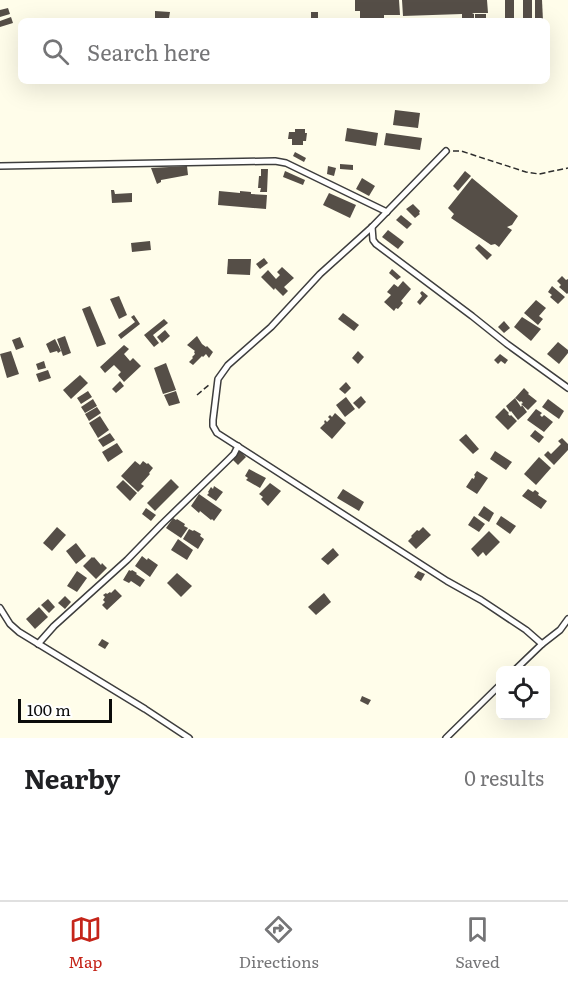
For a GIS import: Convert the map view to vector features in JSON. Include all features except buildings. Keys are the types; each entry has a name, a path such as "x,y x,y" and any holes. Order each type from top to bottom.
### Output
{"street":[{"path":"446,151 372,227 320,273 271,327 228,365 218,379 213,426 217,433 274,471 447,581 481,600 526,630 542,644"},
{"path":"0,166 275,160 286,163 387,212"},
{"path":"372,227 373,240 376,244 568,388"},
{"path":"38,644 54,626 128,560 234,454 238,446"},
{"path":"0,608 10,624 19,632 189,738"},
{"path":"519,666 560,630 568,619"},
{"path":"446,738 496,690"}],"path":[{"path":"446,151 461,151 539,174 568,168"},
{"path":"197,395 218,379"}]}
